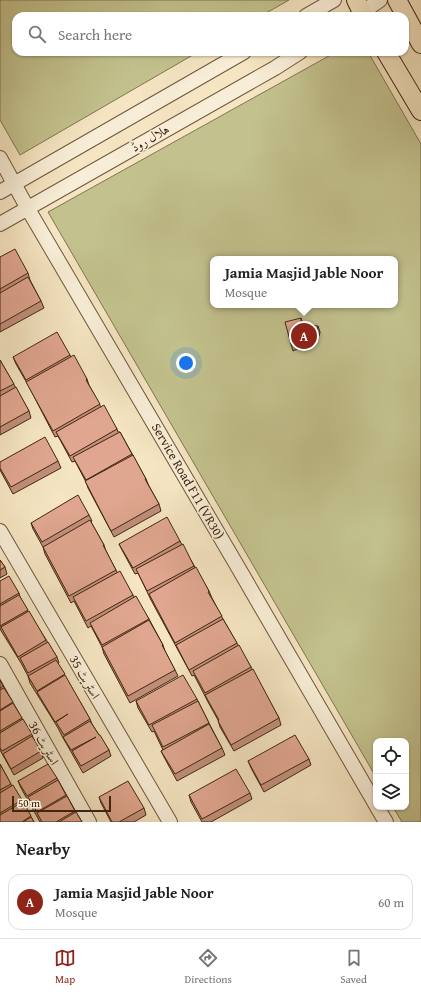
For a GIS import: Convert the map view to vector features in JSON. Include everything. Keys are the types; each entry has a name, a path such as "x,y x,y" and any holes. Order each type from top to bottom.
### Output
{"main road":[{"path":"397,0 404,12"},
{"path":"409,22 421,44"},
{"path":"388,56 421,111"}],"street":[{"path":"313,12 334,0"},
{"path":"360,11 380,0"},
{"path":"0,192 237,56"},
{"name":"ہلال روڈ","path":"0,224 294,56"},
{"name":"Service Road F11 (VR30)","path":"0,158 28,209 373,799"},
{"name":"اسٹریٹ 35","path":"0,532 165,820"},
{"name":"اسٹریٹ 36","path":"0,664 89,822"},
{"name":"Service Road F11 (VR30)","path":"379,810 386,822"}],"shaded area":[{"path":"0,0 289,0 268,12 12,12 12,56 191,56 20,155 0,120"},
{"path":"329,56 370,56 421,144 421,822 402,822 395,810 409,810 409,738 373,738 373,772 48,212"}],"building":[{"path":"15,249 28,273 0,289 0,257"},
{"path":"28,277 41,301 0,324 0,293"},
{"path":"301,318 301,324 318,326 316,333 291,344 285,322"},
{"path":"57,332 70,355 26,380 13,357"},
{"path":"74,355 100,404 53,431 26,382"},
{"path":"0,360 14,384 0,391"},
{"path":"16,387 29,411 0,427 0,396"},
{"path":"104,405 117,429 70,456 56,432"},
{"path":"120,432 132,454 86,480 73,457"},
{"path":"45,437 58,461 11,487 0,468 0,462"},
{"path":"133,455 159,504 111,531 85,481"},
{"path":"78,495 89,515 42,542 31,523"},
{"path":"167,517 180,541 133,568 119,544"},
{"path":"90,520 116,570 69,596 43,547"},
{"path":"183,544 194,566 147,591 136,569"},
{"path":"0,560 5,567 0,570"},
{"path":"196,567 222,616 175,643 149,594"},
{"path":"120,571 133,595 86,621 73,597"},
{"path":"9,576 19,593 0,604 0,581"},
{"path":"19,595 28,610 0,626 0,606"},
{"path":"136,596 149,619 102,645 90,623"},
{"path":"29,611 46,640 18,657 1,627"},
{"path":"223,619 237,643 189,670 176,645"},
{"path":"149,620 175,670 128,696 102,647"},
{"path":"48,642 57,657 28,673 20,658"},
{"path":"239,645 251,667 205,693 193,671"},
{"path":"56,660 65,674 37,691 28,676"},
{"path":"253,669 279,718 231,745 205,695"},
{"path":"65,675 90,719 64,735 56,722 68,714 55,722 37,692"},
{"path":"183,675 197,699 149,725 136,701"},
{"path":"0,680 3,686 0,688"},
{"path":"4,688 13,702 0,710 0,690"},
{"path":"198,701 209,723 163,747 152,725"},
{"path":"13,703 22,718 0,731 0,711"},
{"path":"23,719 32,734 2,751 0,748 0,733"},
{"path":"90,721 109,750 81,766 72,751 96,737 71,750 63,737"},
{"path":"209,724 222,748 175,774 161,751"},
{"path":"295,735 309,759 261,785 248,761"},
{"path":"32,736 41,751 11,769 3,754"},
{"path":"0,764 11,784 0,790"},
{"path":"48,764 57,778 27,796 18,781"},
{"path":"236,769 250,793 202,819 189,795"},
{"path":"58,780 66,795 37,812 28,797"},
{"path":"128,781 144,808 119,822 112,822 99,797"},
{"path":"13,785 22,800 0,813 0,793"},
{"path":"67,796 75,811 56,822 42,822 37,813"},
{"path":"23,802 31,816 22,822 0,822 0,815"},
{"path":"76,812 82,822 59,822"},
{"path":"31,817 34,822 23,822"}],"place":[{"name":"Jamia Masjid Jable Noor","path":"304,336"}]}
